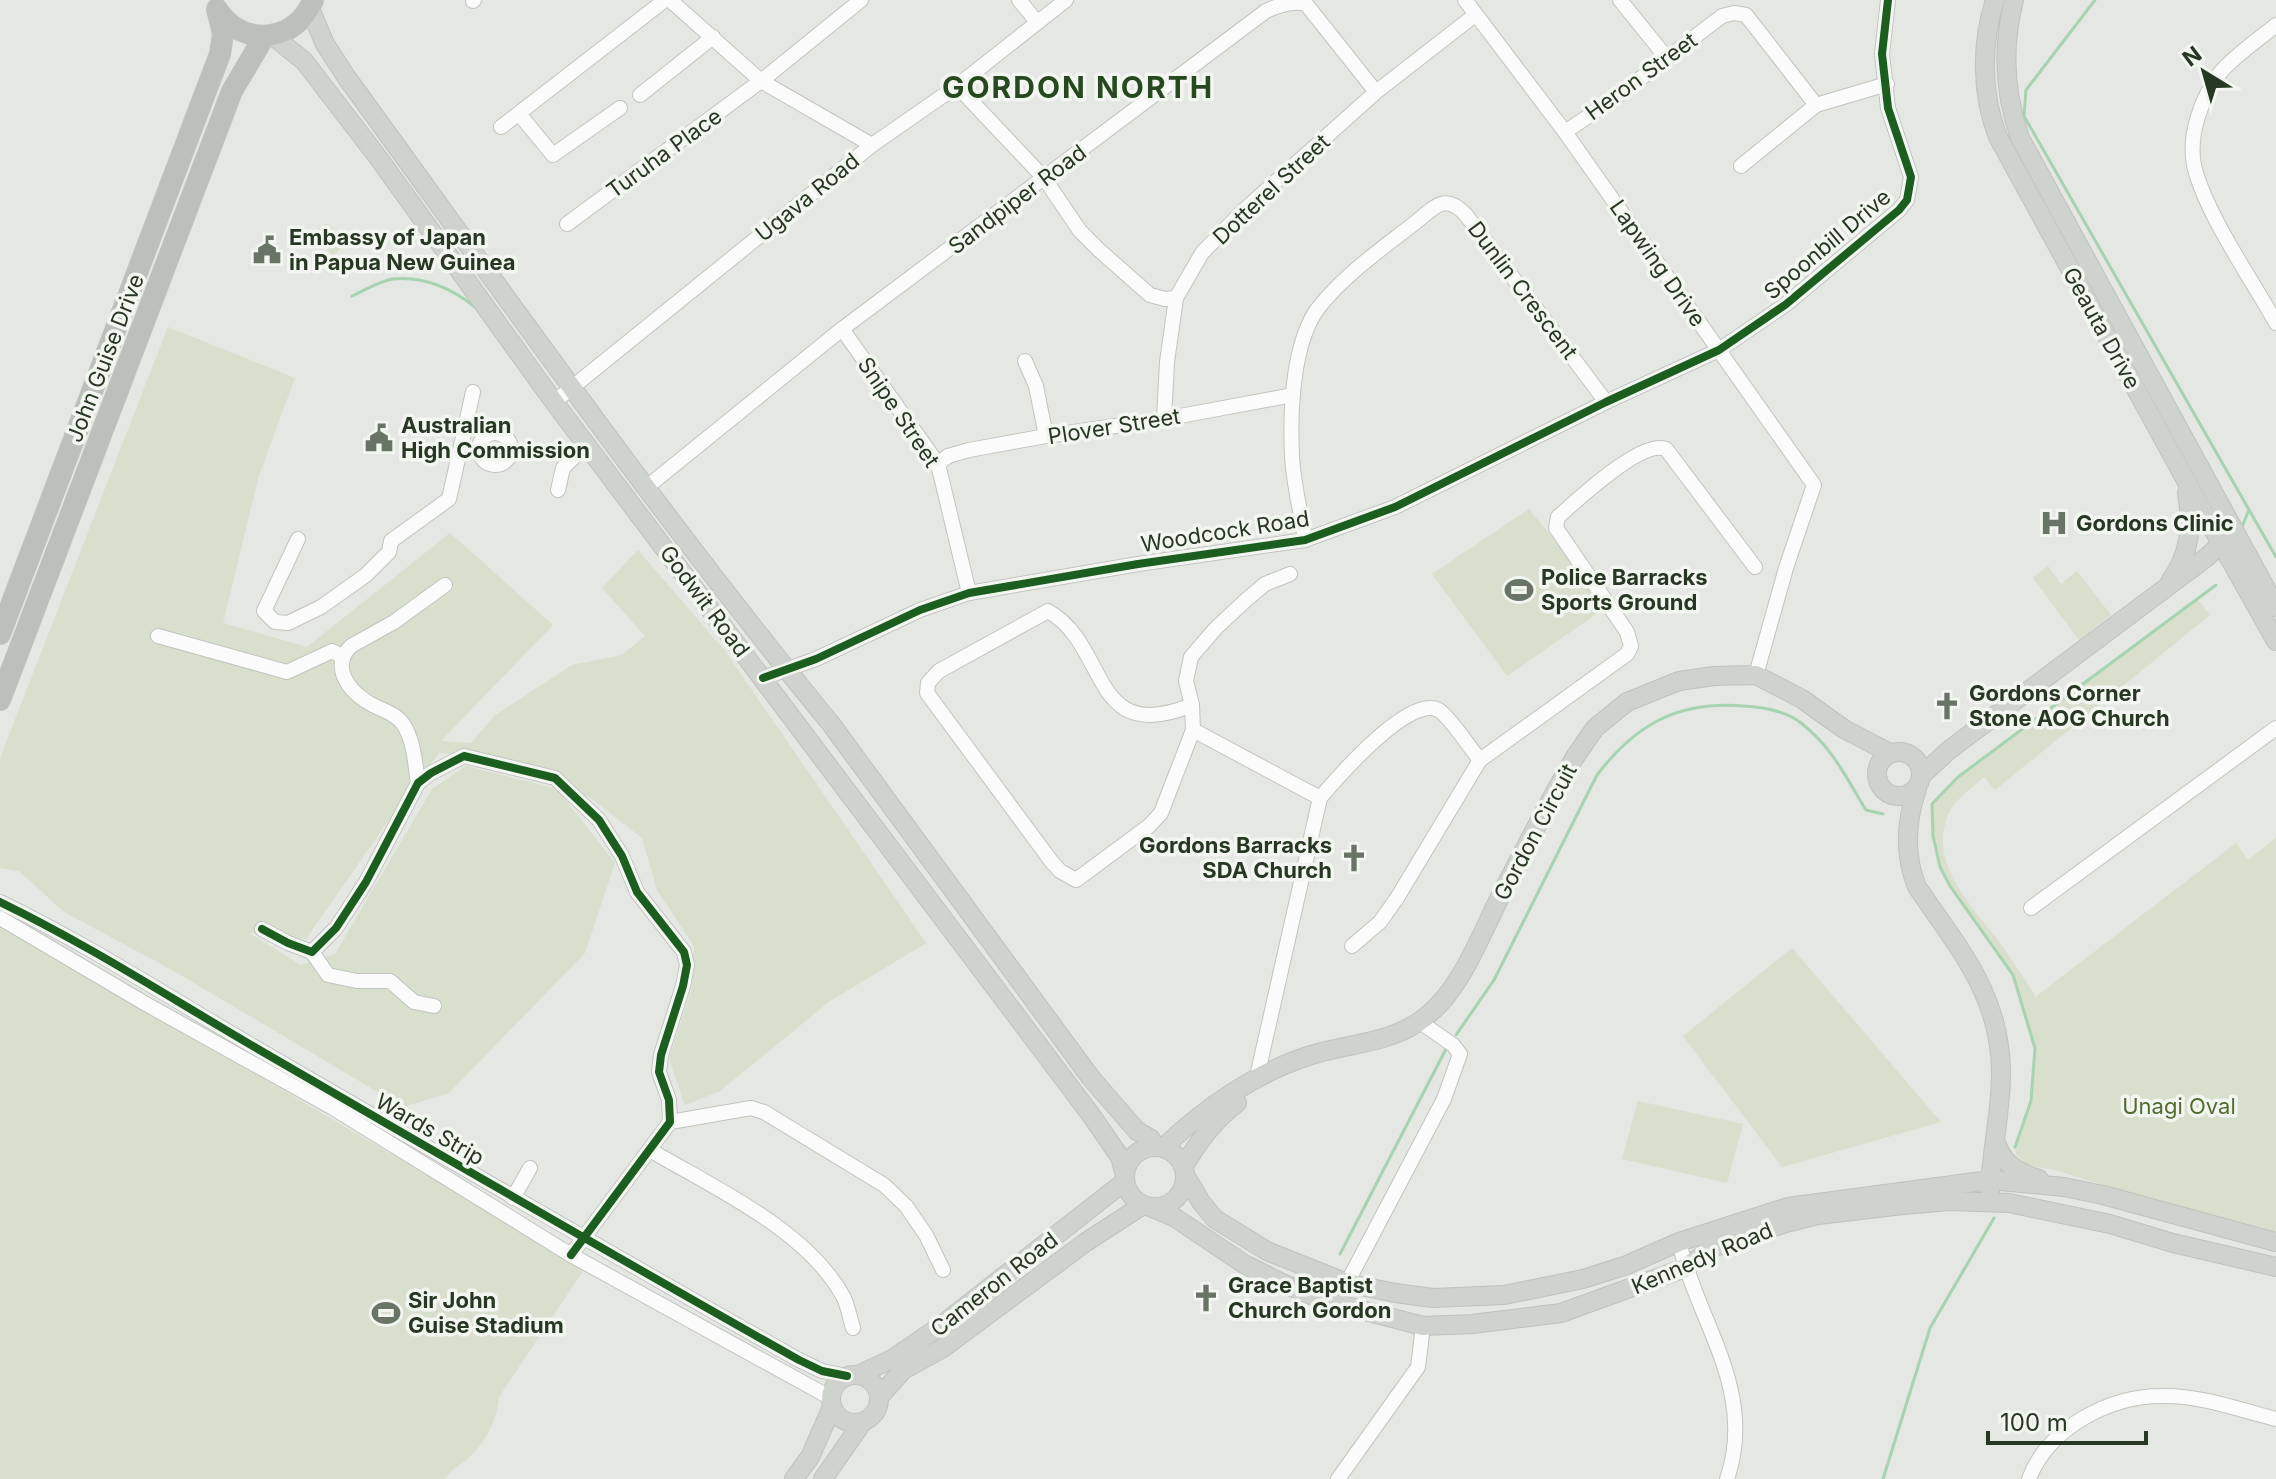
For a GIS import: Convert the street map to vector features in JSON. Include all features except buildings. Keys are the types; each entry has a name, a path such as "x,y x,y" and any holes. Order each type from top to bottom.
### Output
{"highway":[{"path":"215,4 236,30 269,37 291,29 311,4"},
{"name":"John Guise Drive","path":"0,634 220,54 223,34 215,4"},
{"name":"John Guise Drive","path":"0,700 232,91 269,37"}],"main road":[{"name":"Geauta Drive","path":"1995,0 1988,24 1985,63 1989,107 1998,137 2183,476 2276,607"},
{"name":"Geauta Drive","path":"2014,0 2007,31 2005,66 2008,95 2020,138 2228,537 2234,564 2276,641"},
{"name":"Godwit Road","path":"311,4 325,44 347,78 572,387 786,670 831,724 1091,1078 1137,1131 1159,1147"},
{"name":"Godwit Road","path":"269,37 304,61 433,232 554,402 1091,1115 1120,1157 1124,1179"},
{"path":"2166,588 2190,542 2192,519 2183,476"},
{"path":"1887,794 1904,796 1949,750 2207,557 2228,537"},
{"path":"2207,557 2225,559 2234,564"},
{"name":"Gordon Circuit","path":"1159,1147 1191,1121 1256,1081 1308,1057 1376,1041 1420,1022 1436,1009 1462,970 1551,799 1595,728 1627,702 1679,681 1756,675 1890,753"},
{"name":"Gordon Circuit","path":"1844,729 1877,771"},
{"path":"1907,839 1887,794 1878,784 1877,771 1881,761 1890,753 1910,755 1949,750"},
{"path":"1910,755 1917,762 1919,782 1910,808 1907,839 1911,874 1971,963 1995,1024 2001,1076 1989,1202"},
{"name":"Gordon Circuit","path":"1185,1170 1197,1144 1214,1123 1249,1096 1256,1081"},
{"path":"1995,1139 2000,1156 2022,1173 2064,1187"},
{"path":"1937,1189 1973,1177 1981,1169 1995,1139"},
{"path":"1159,1147 1173,1153 1185,1170 1185,1184 1176,1199 1160,1207 1147,1206 1133,1197 1124,1179 1132,1158 1147,1148 1159,1147"},
{"name":"Kennedy Road","path":"1185,1170 1201,1202 1215,1219 1301,1267 1347,1283 1433,1298 1504,1295 1583,1279 1627,1265 1679,1242 1788,1207 1990,1180 2064,1187 2103,1195 2276,1242"},
{"name":"Cameron Road","path":"852,1376 894,1358 939,1327 1124,1179"},
{"name":"Kennedy Road","path":"1147,1206 1174,1217 1244,1264 1282,1283 1323,1300 1423,1326 1472,1324 1561,1313 1685,1268 1712,1248 1732,1240 1818,1215 1903,1205 2009,1203 2110,1224 2173,1243 2276,1267"},
{"name":"Cameron Road","path":"879,1397 903,1370 943,1348 1086,1242 1147,1206"},
{"path":"794,1479 810,1457 838,1382 852,1376 873,1382 879,1397 874,1415 862,1423 823,1479"},
{"path":"831,1403 835,1414 847,1423 862,1423"}],"street":[{"path":"501,127 668,0 761,81 872,145"},
{"path":"1019,0 1037,22"},
{"name":"Ugava Road","path":"554,402 872,145 957,86 1066,0"},
{"name":"Lapwing Drive","path":"1465,0 1565,132 1814,485 1786,568 1756,675"},
{"path":"1620,0 1666,57"},
{"name":"Spoonbill Drive","path":"1719,350 1785,305 1907,200 1911,177 1888,108 1882,54 1888,0"},
{"name":"Turuha Place","path":"567,224 761,81 858,1"},
{"name":"Sandpiper Road","path":"647,487 842,329 1278,5 1299,1 1306,4 1376,92"},
{"name":"Heron Street","path":"1565,132 1722,16 1734,13 1746,15 1816,105"},
{"name":"Dotterel Street","path":"1164,419 1167,362 1176,298 1202,253 1376,92 1475,15"},
{"path":"2276,25 2223,70 2207,93 2195,128 2193,163 2204,194 2276,323"},
{"path":"640,95 713,37"},
{"path":"1741,166 1816,105 1887,84"},
{"path":"957,86 1044,178 1080,231 1122,272 1150,295 1176,298"},
{"path":"520,115 553,155 620,108"},
{"name":"Dunlin Crescent","path":"1305,540 1292,458 1293,395 1304,341 1317,309 1383,247 1435,207 1446,203 1457,205 1606,402"},
{"name":"Snipe Street","path":"842,329 938,464 969,593"},
{"name":"Woodcock Road","path":"763,678 816,659 920,610 969,593 1305,540 1395,507 1606,402 1719,350"},
{"path":"1025,361 1036,386 1046,436"},
{"path":"298,539 264,611 275,622 288,623 332,599 366,575 389,552 391,541 449,499 473,392"},
{"name":"Plover Street","path":"938,464 956,453 1293,395"},
{"path":"489,434 498,434 506,438 510,447 508,457 501,464 483,469 480,443 489,434"},
{"path":"463,441 480,443"},
{"path":"558,490 563,468 587,444"},
{"path":"1352,946 1380,922 1397,898 1480,760 1627,654 1631,646 1627,632 1555,523 1569,506 1641,451 1660,446 1666,449 1755,567"},
{"path":"1192,705 1166,716 1145,716 1125,711 1109,692 1063,619 1048,611 939,671 928,683 927,693 1051,861 1060,871 1076,880 1149,826 1161,813 1193,730 1192,705 1186,681 1191,657 1216,628 1265,584 1290,574"},
{"path":"418,783 410,737 404,726 393,714 366,702 344,680 341,670 343,657 351,646 394,622 445,585"},
{"path":"158,636 287,672 332,651 343,657"},
{"path":"1256,1081 1320,798 1338,776 1390,727 1413,711 1427,708 1439,710 1480,760"},
{"path":"2031,908 2276,728"},
{"path":"1193,730 1320,798"},
{"path":"312,952 336,928 366,882 418,783 440,767 464,756 555,778 599,820 622,856 637,892 684,952 687,965 659,1072 669,1100 670,1122 571,1255"},
{"name":"Wards Strip","path":"0,902 65,933 155,990 799,1360 822,1371 852,1376"},
{"name":"Wards Strip","path":"0,918 333,1108 571,1255 831,1403"},
{"path":"262,929 312,952 328,975 357,981 390,981 414,1002 434,1006"},
{"path":"1347,1283 1444,1099 1460,1054 1453,1045 1420,1022"},
{"path":"670,1122 751,1108 764,1112 884,1185 906,1206 926,1235 943,1270"},
{"path":"650,1150 776,1226 818,1262 845,1299 853,1328"},
{"path":"513,1198 530,1168"},
{"path":"1679,1242 1685,1268 1714,1331 1727,1369 1735,1426 1733,1459 1727,1479"},
{"path":"1338,1479 1418,1367 1423,1326"},
{"path":"2029,1479 2045,1451 2079,1420 2142,1397 2188,1399 2276,1419"}],"green space":[{"path":"327,223 346,244 332,256 325,246 332,241 318,229"},
{"path":"168,327 295,378 259,475 223,623 307,647 450,533 553,625 441,741 471,743 494,716 572,665 622,655 645,636 602,588 638,550 725,651 926,943 830,1001 720,1091 685,1105 669,1058 692,988 694,946 657,890 642,838 591,798 494,756 439,753 306,939 249,933 301,965 335,954 432,789 466,766 557,789 615,863 585,953 449,1093 403,1107 174,971 64,912 19,871 0,868 0,758"},
{"name":"Police Barracks Sports Ground","path":"1529,509 1608,606 1507,676 1432,574"},
{"path":"2048,566 2061,584 2077,571 2111,615 2079,640 2033,578"},
{"name":"Unagi Oval","path":"2197,599 2210,615 1995,790 1984,777 1963,795 1947,818 1943,836 1944,853 1957,885 2009,956 2034,998 2236,843 2248,860 2276,838 2276,1238 2055,1170 2028,1165 2017,1156 2015,1147 2031,1101 2035,1047 2013,975 1950,886 1940,867 1933,836 1932,804 1958,777"},
{"name":"Sir John Guise Stadium","path":"0,924 585,1268 499,1397 496,1415 484,1440 445,1479 0,1479"},
{"path":"1792,948 1941,1122 1782,1167 1683,1036"},
{"path":"1638,1101 1743,1124 1727,1183 1622,1159"}],"waterway":[{"path":"2095,0 2026,90 2024,116 2276,557"},
{"path":"352,296 388,280 416,279 447,289 475,307"},
{"path":"2242,527 2248,512"},
{"path":"2015,1147 2031,1101 2035,1048 2013,975 1940,867 1933,836 1932,804 1958,777 2216,585"},
{"path":"1456,1035 1494,980 1597,775 1627,742 1660,720 1679,712 1720,705 1758,707 1788,715 1801,723 1830,753 1866,810 1883,814"},
{"path":"1340,1254 1446,1049"},
{"path":"1883,1479 1930,1328 1994,1218"}],"cycle path":[{"path":"763,678 816,659 920,610 969,593 1305,540 1395,507 1606,402 1719,350 1785,305 1907,200 1911,177 1888,108 1882,54 1888,0"},
{"path":"262,929 312,952 336,928 366,882 418,783 464,756 555,778 599,820 622,856 637,892 684,952 687,965 659,1072 669,1100 670,1122 571,1255"},
{"path":"0,902 100,955 799,1360 822,1371 847,1376"}],"place":[{"name":"Embassy of Japan in Papua New Guinea","path":"267,250"},
{"name":"Australian High Commission","path":"379,438"},
{"name":"Gordons Clinic","path":"2054,523"},
{"name":"Police Barracks Sports Ground","path":"1519,590"},
{"name":"Gordons Corner Stone AOG Church","path":"1947,706"},
{"name":"Gordons Barracks SDA Church","path":"1354,858"},
{"name":"Grace Baptist Church Gordon","path":"1206,1298"},
{"name":"Sir John Guise Stadium","path":"386,1313"}],"district":[{"name":"GORDON NORTH","path":"1078,88"}]}
